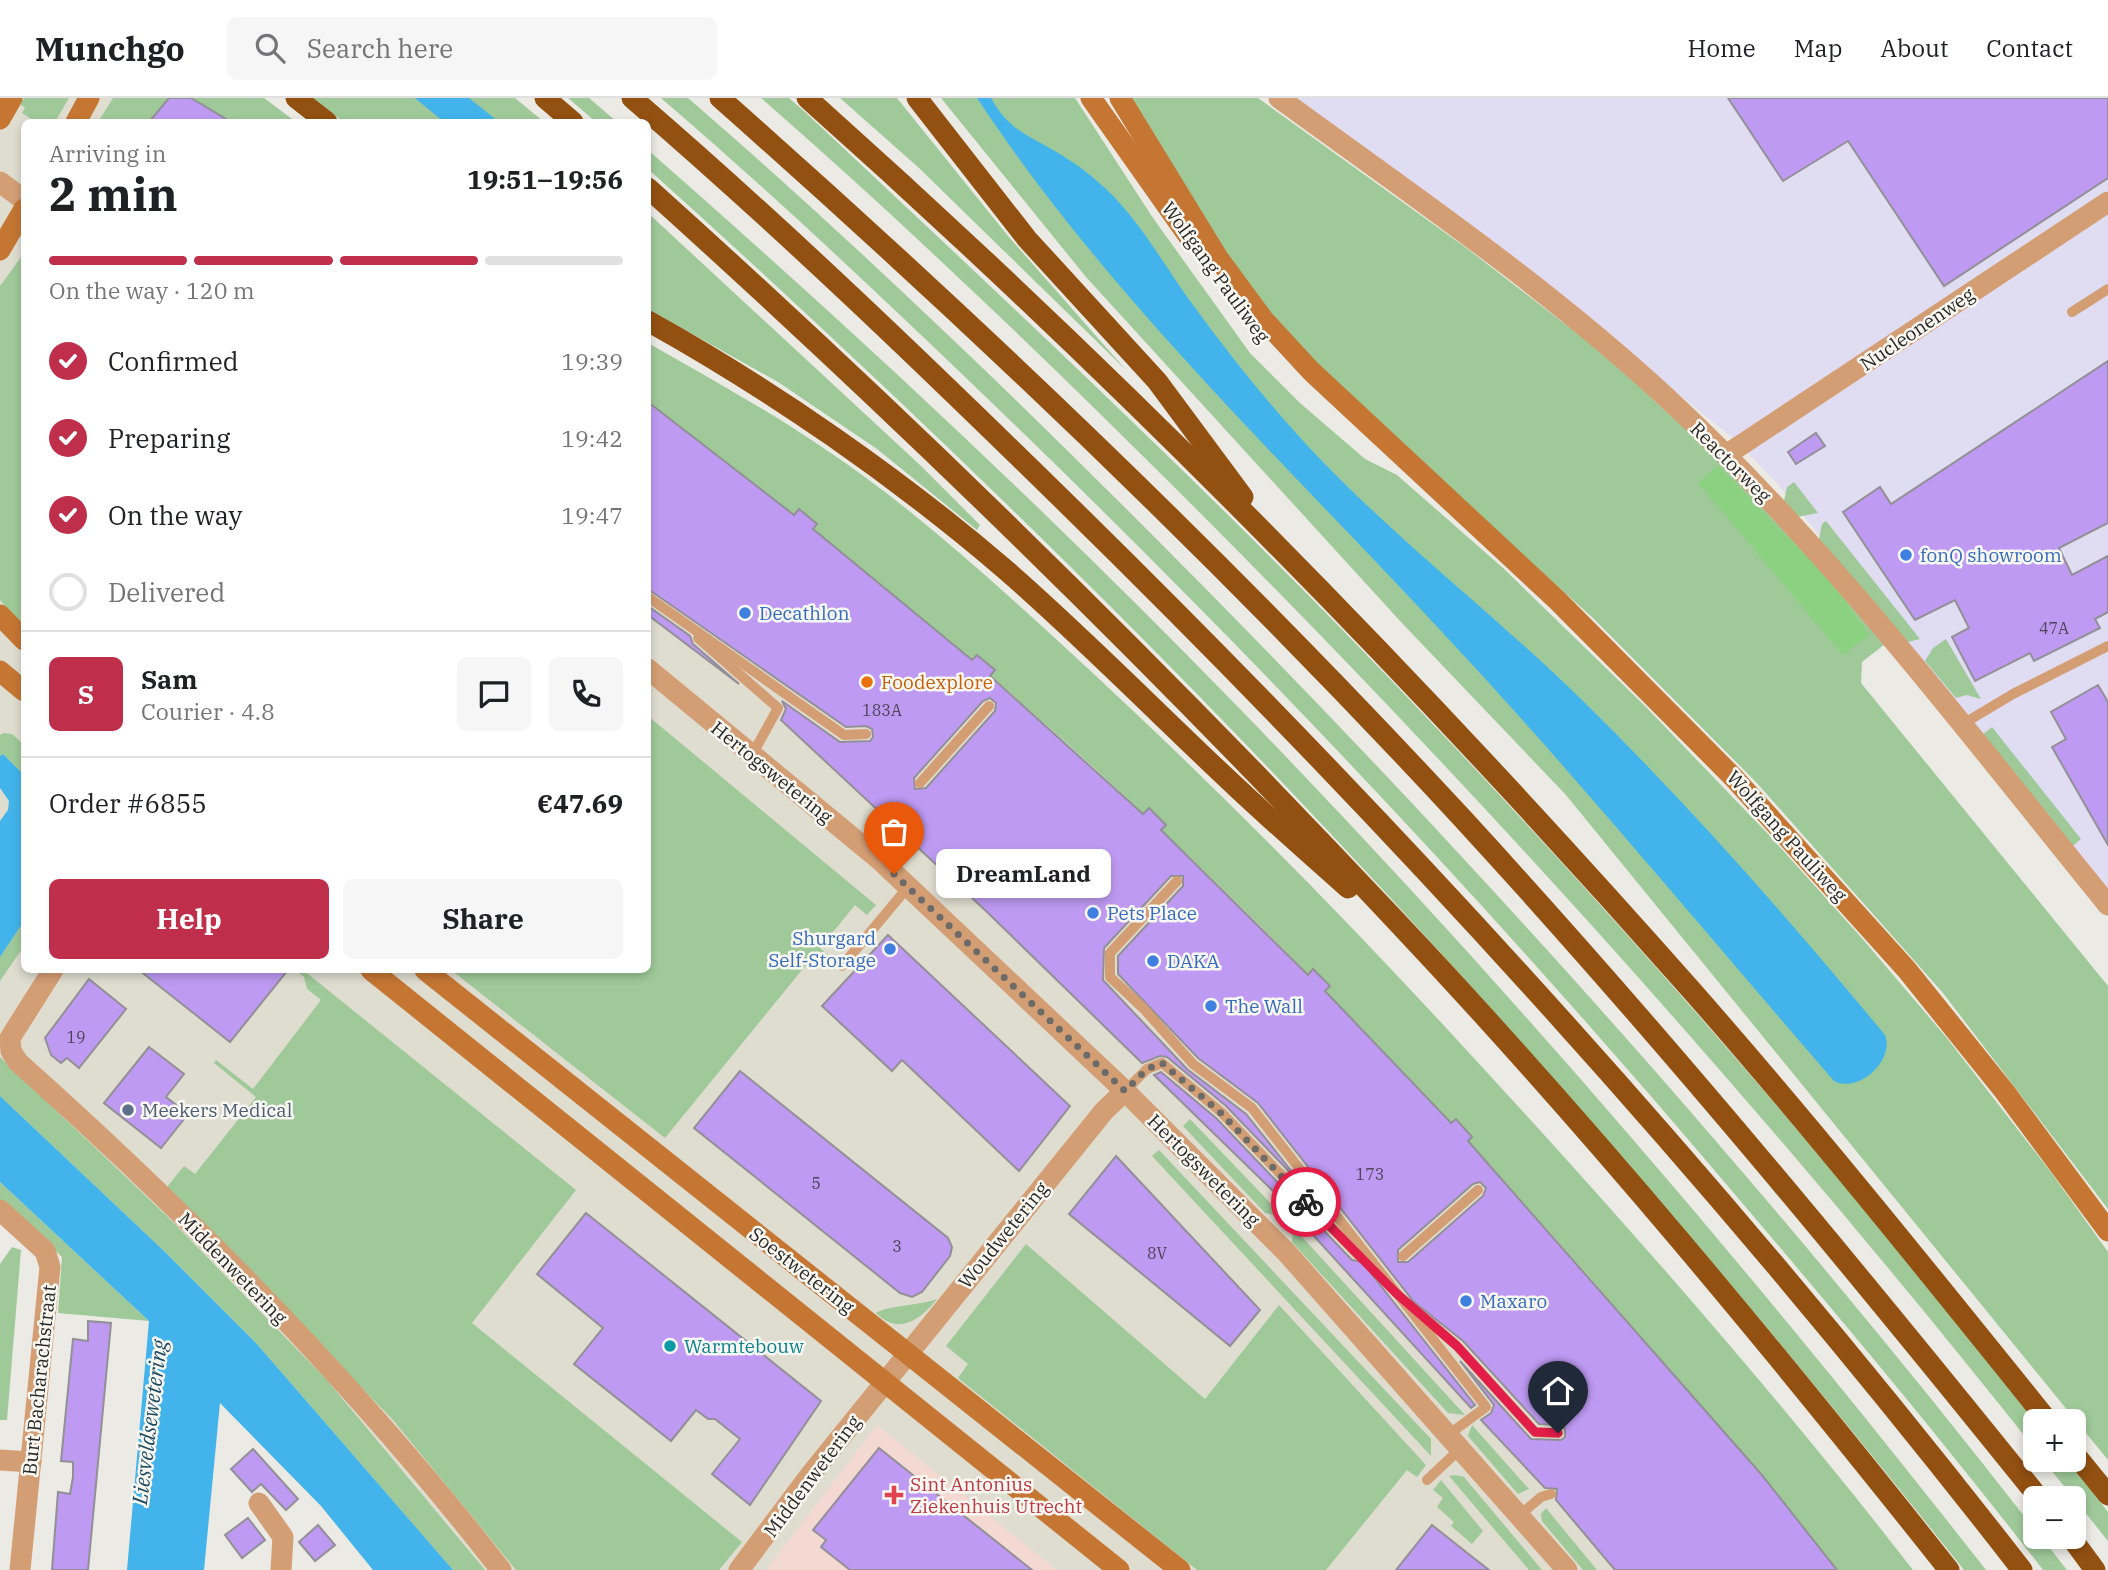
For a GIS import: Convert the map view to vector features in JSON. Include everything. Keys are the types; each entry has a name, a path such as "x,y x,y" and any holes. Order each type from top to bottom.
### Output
{"highway":[{"path":"296,98 323,119"},
{"path":"545,98 570,119"},
{"path":"632,98 895,335 1185,619 1467,912 1718,1195 1940,1464 2022,1570"},
{"path":"720,98 827,192 1029,382 1229,577 1462,819 1760,1157 2029,1486"},
{"path":"807,98 1082,353 1295,565 1492,770 1693,992 1790,1105 2038,1409"},
{"path":"917,98 1027,239 1157,382 1295,565"},
{"path":"651,191 906,424 1060,574 1253,770 1449,978 1692,1256 1949,1570"},
{"path":"651,323 858,454 932,509 1113,667 1233,785 1449,978"},
{"path":"2086,1468 2108,1495"},
{"path":"2080,1549 2095,1570"}],"main road":[{"path":"78,119 89,98"},
{"name":"Wolfgang Pauliweg","path":"1091,98 1220,285 1254,328 1301,380 1392,460 1425,480"},
{"name":"Wolfgang Pauliweg","path":"1120,98 1218,258 1263,318 1311,371 1398,449 1425,480 1557,600 1651,692 1814,864 1907,970 2005,1092 2108,1231"},
{"path":"0,118 12,99"},
{"path":"0,250 21,214"},
{"path":"0,615 21,637"},
{"path":"0,671 21,688"},
{"name":"Soestwetering","path":"375,973 1119,1570"},
{"name":"Soestwetering","path":"429,973 1180,1570"}],"street":[{"name":"Reactorweg","path":"1279,98 1487,250 1610,347 1726,455 1832,568 2108,905"},
{"path":"0,182 21,198"},
{"name":"Nucleonenweg","path":"1726,455 2108,202"},
{"name":"Hertogswetering","path":"651,671 908,887 1125,1091 1287,1253 1567,1570"},
{"name":"Middenwetering","path":"51,973 10,1038 11,1051 18,1062 156,1187 286,1323 392,1438 501,1570"},
{"name":"Woudwetering","path":"885,1382 1104,1111 1125,1091"},
{"name":"Burt Bacharachstraat","path":"0,1210 45,1251 50,1267 20,1570"},
{"name":"Middenwetering","path":"739,1570 885,1382"},
{"path":"0,1460 31,1462"},
{"path":"259,1503 283,1537 281,1570"}],"lane":[{"path":"2073,312 2108,289"},
{"path":"651,599 844,735 866,734"},
{"path":"651,600 778,708 752,755"},
{"path":"1961,724 2108,646"},
{"path":"920,783 989,706"},
{"path":"1177,881 1110,953 1110,977 1144,1009 1194,1064 1252,1108 1486,1407 1454,1442 1427,1480"},
{"path":"842,967 908,887"},
{"path":"1125,1091 1147,1069 1162,1063 1220,1112 1396,1293 1457,1346 1535,1432 1558,1433"},
{"path":"1403,1256 1478,1190"},
{"path":"1519,1516 1541,1497 1551,1494"}],"shaded area":[{"path":"0,98 237,98 270,119 21,119 21,973 651,973 651,372 1135,756 1891,1570 447,1570 0,1125"},
{"path":"1295,98 2108,98 2108,889 1775,481 1733,438 1484,238"},
{"name":"Sint Antonius Ziekenhuis Utrecht","path":"877,1425 1057,1570 766,1570"}],"green space":[{"path":"24,98 69,98 57,119 31,119 22,113 25,108 20,104"},
{"path":"113,98 264,98 292,119 100,119"},
{"path":"311,98 515,98 540,119 340,119"},
{"path":"568,98 589,98 614,119 592,119"},
{"path":"661,98 688,98 821,216 951,338 1205,588 1422,814 1634,1047 1737,1165 1938,1407 2023,1515 2023,1545 1888,1376 1639,1083 1369,784 1087,495 869,285"},
{"path":"761,98 789,98 879,181 1246,533 1474,767 1640,949 1881,1229 2026,1409 2023,1409 2023,1434 1742,1096 1539,867 1435,755 1222,535 1053,367"},
{"path":"840,98 897,98 1008,236 1126,370 919,168"},
{"path":"941,98 1075,98 1153,218 1250,353 1300,403 1365,459 1397,475 1503,568 1645,706 1768,834 1860,936 1946,1037 2050,1171 2108,1252 2108,1460 2086,1433 2086,1409 2066,1409 1566,795 1401,622 1086,277"},
{"path":"1127,98 1258,98 1465,247 1604,354 1749,488 1885,644 1862,662 1861,683 2108,986 2108,1209 1943,993 1756,782 1593,618 1335,387 1239,277"},
{"path":"651,153 800,285 1023,493 1169,636 1339,812 1625,1130 1808,1348 1986,1570 1964,1570 1781,1345 1593,1124 1497,1015 1300,802 1133,629 997,495 651,172"},
{"path":"651,216 920,465 980,525 977,530 877,449 778,382 651,311"},
{"path":"21,257 21,624 0,600 0,286"},
{"path":"651,345 796,430 883,491 947,542 1009,597 1171,747 1365,942 1577,1171 1749,1368 1913,1570 1837,1570 1575,1261 1392,1061 1298,963 1202,868 993,678 765,493 651,406"},
{"path":"1718,465 1831,582 1870,635 1843,655 1698,483"},
{"path":"1794,482 1818,513 1797,517 1784,501 1787,487"},
{"path":"1826,521 1920,639 1908,642 1819,539 1822,524"},
{"path":"1946,639 1981,699 1967,695 1956,698 1925,661 1933,648"},
{"path":"651,718 876,905 867,915 855,905 820,948 831,958 822,969 810,960 665,1138 455,973 651,973"},
{"path":"1992,727 2081,839 2073,846 1982,735"},
{"path":"12,734 21,742 21,772 3,754 0,756 0,735"},
{"path":"21,926 21,950 0,981 0,957"},
{"path":"299,973 307,973 576,1190 472,1323 742,1542 719,1570 516,1570 393,1420 167,1187 184,1166 195,1174 256,1097 214,1063 216,1060 253,1089 321,1000 307,989 304,977"},
{"path":"0,1057 172,1221 326,1379 485,1570 453,1570 256,1343 165,1252 0,1096"},
{"path":"1190,1119 1280,1213 1265,1213 1183,1126"},
{"path":"1159,1150 1431,1439 1431,1456 1152,1156"},
{"path":"0,1182 149,1321 58,1313 62,1257 0,1201"},
{"path":"1293,1227 1465,1415 1448,1413 1292,1242"},
{"path":"1026,1244 1205,1399 1279,1305 1426,1465 1417,1477 1407,1470 1326,1570 1197,1570 958,1378 968,1364 946,1346"},
{"path":"12,1247 21,1250 7,1420 0,1420 0,1264"},
{"path":"937,1299 917,1318 901,1324 885,1320 876,1313 888,1309"},
{"path":"1472,1425 1529,1489 1518,1494 1468,1436"},
{"path":"2053,1472 2076,1472 2108,1512 2108,1541 2086,1514 2086,1486 2064,1486"},
{"path":"1449,1476 1464,1477 1542,1570 1529,1570"},
{"path":"1441,1480 1483,1531 1472,1544 1451,1526 1454,1522 1437,1507 1443,1498 1433,1490"},
{"path":"1546,1508 1597,1570 1583,1570 1542,1521 1541,1514"},
{"path":"2026,1549 2050,1549 2067,1570 2043,1570"}],"water":[{"path":"415,98 469,98 495,119 440,119"},
{"path":"977,98 991,98 1013,125 1079,167 1113,196 1233,357 1304,442 1371,509 1548,667 1700,822 1885,1035 1885,1055 1872,1072 1854,1083 1834,1081 1504,699 1144,314 1029,173"},
{"path":"3,754 21,772 21,926 0,957 0,821 8,810 9,801 0,788 0,756"},
{"name":"Liesveldsewetering","path":"0,1096 165,1252 256,1343 453,1570 373,1570 321,1506 220,1403 204,1570 127,1570 149,1321 0,1182"}],"building":[{"path":"169,98 191,98 226,119 152,119"},
{"path":"1728,98 2108,98 2108,178 1944,286 1848,141 1783,181"},
{"path":"2108,361 2108,523 2059,548 2072,575 2108,556 2108,612 2095,619 2100,628 2034,661 2030,653 1975,681 1952,637 1969,628 1955,600 1915,620 1843,512 1880,487 1891,504"},
{"name":"The Wall","path":"651,404 794,515 799,509 817,524 813,529 972,660 977,655 995,670 990,676 1143,814 1149,808 1166,825 1161,830 1308,975 1313,969 1330,986 1325,991 1451,1123 1456,1119 1472,1137 1468,1141 1761,1474 1837,1570 1615,1570 1556,1500 1557,1489 1545,1488 1481,1420 1491,1413 1494,1405 1460,1361 1531,1439 1561,1440 1565,1437 1565,1429 1558,1425 1539,1424 1463,1341 1414,1302 1258,1103 1198,1058 1118,974 1118,956 1183,886 1183,876 1171,876 1104,948 1103,980 1187,1069 1246,1114 1304,1187 1226,1106 1167,1057 1160,1056 1142,1063 986,911 781,720 786,709 782,701 840,742 870,741 873,737 872,729 866,726 846,727 651,591","holes":["990,698 996,703 995,711 926,788 915,789 914,778 983,701","1480,1182 1486,1188 1483,1196 1408,1262 1398,1262 1398,1250 1473,1184"]},
{"path":"1816,433 1825,446 1796,464 1788,452"},
{"path":"651,608 690,636 693,644 739,684 651,617"},
{"path":"2098,685 2108,702 2108,845 2052,747 2066,739 2051,712"},
{"path":"888,935 1070,1106 1019,1171 902,1060 892,1071 822,1006"},
{"path":"143,973 286,973 230,1042"},
{"path":"89,979 126,1009 79,1068 67,1058 61,1063 51,1055 45,1038"},
{"path":"149,1047 184,1074 166,1097 188,1114 161,1148 104,1103"},
{"path":"740,1071 948,1238 952,1247 950,1256 922,1292 912,1297 900,1293 694,1128"},
{"path":"1161,1072 1216,1118 1352,1260 1362,1262 1475,1405 1471,1408 1271,1189 1154,1075"},
{"path":"1116,1156 1260,1310 1230,1346 1069,1214"},
{"name":"Warmtebouw","path":"586,1213 821,1401 750,1505 712,1474 740,1439 715,1419 708,1419 696,1410 671,1441 574,1364 603,1328 537,1274"},
{"path":"88,1321 111,1323 88,1570 52,1570 58,1492 70,1494 73,1477 73,1462 61,1461 73,1339 88,1341"},
{"name":"Sint Antonius Ziekenhuis Utrecht","path":"879,1448 1032,1570 850,1570 821,1547 826,1540 813,1530"},
{"path":"253,1449 298,1499 286,1510 261,1484 252,1492 231,1469"},
{"path":"248,1518 265,1540 242,1558 225,1535"},
{"path":"318,1525 335,1545 315,1561 299,1542"},
{"path":"1432,1525 1466,1552 1489,1570 1396,1570"}],"way so far":[{"path":"894,874 1125,1091 1147,1069 1162,1063 1220,1112 1306,1202"}],"place":[{"name":"fonQ showroom","path":"1906,555"},
{"name":"Decathlon","path":"745,613"},
{"name":"Foodexplore","path":"867,682"},
{"name":"DreamLand","path":"894,874"},
{"name":"Pets Place","path":"1093,913"},
{"name":"Shurgard Self-Storage","path":"890,949"},
{"name":"DAKA","path":"1153,961"},
{"name":"The Wall","path":"1211,1006"},
{"name":"Meekers Medical","path":"128,1110"},
{"name":"Maxaro","path":"1466,1301"},
{"name":"Warmtebouw","path":"670,1346"},
{"name":"Sint Antonius Ziekenhuis Utrecht","path":"894,1495"}],"route":[{"path":"1306,1202 1396,1293 1457,1346 1510,1401 1535,1432 1558,1433"}]}
